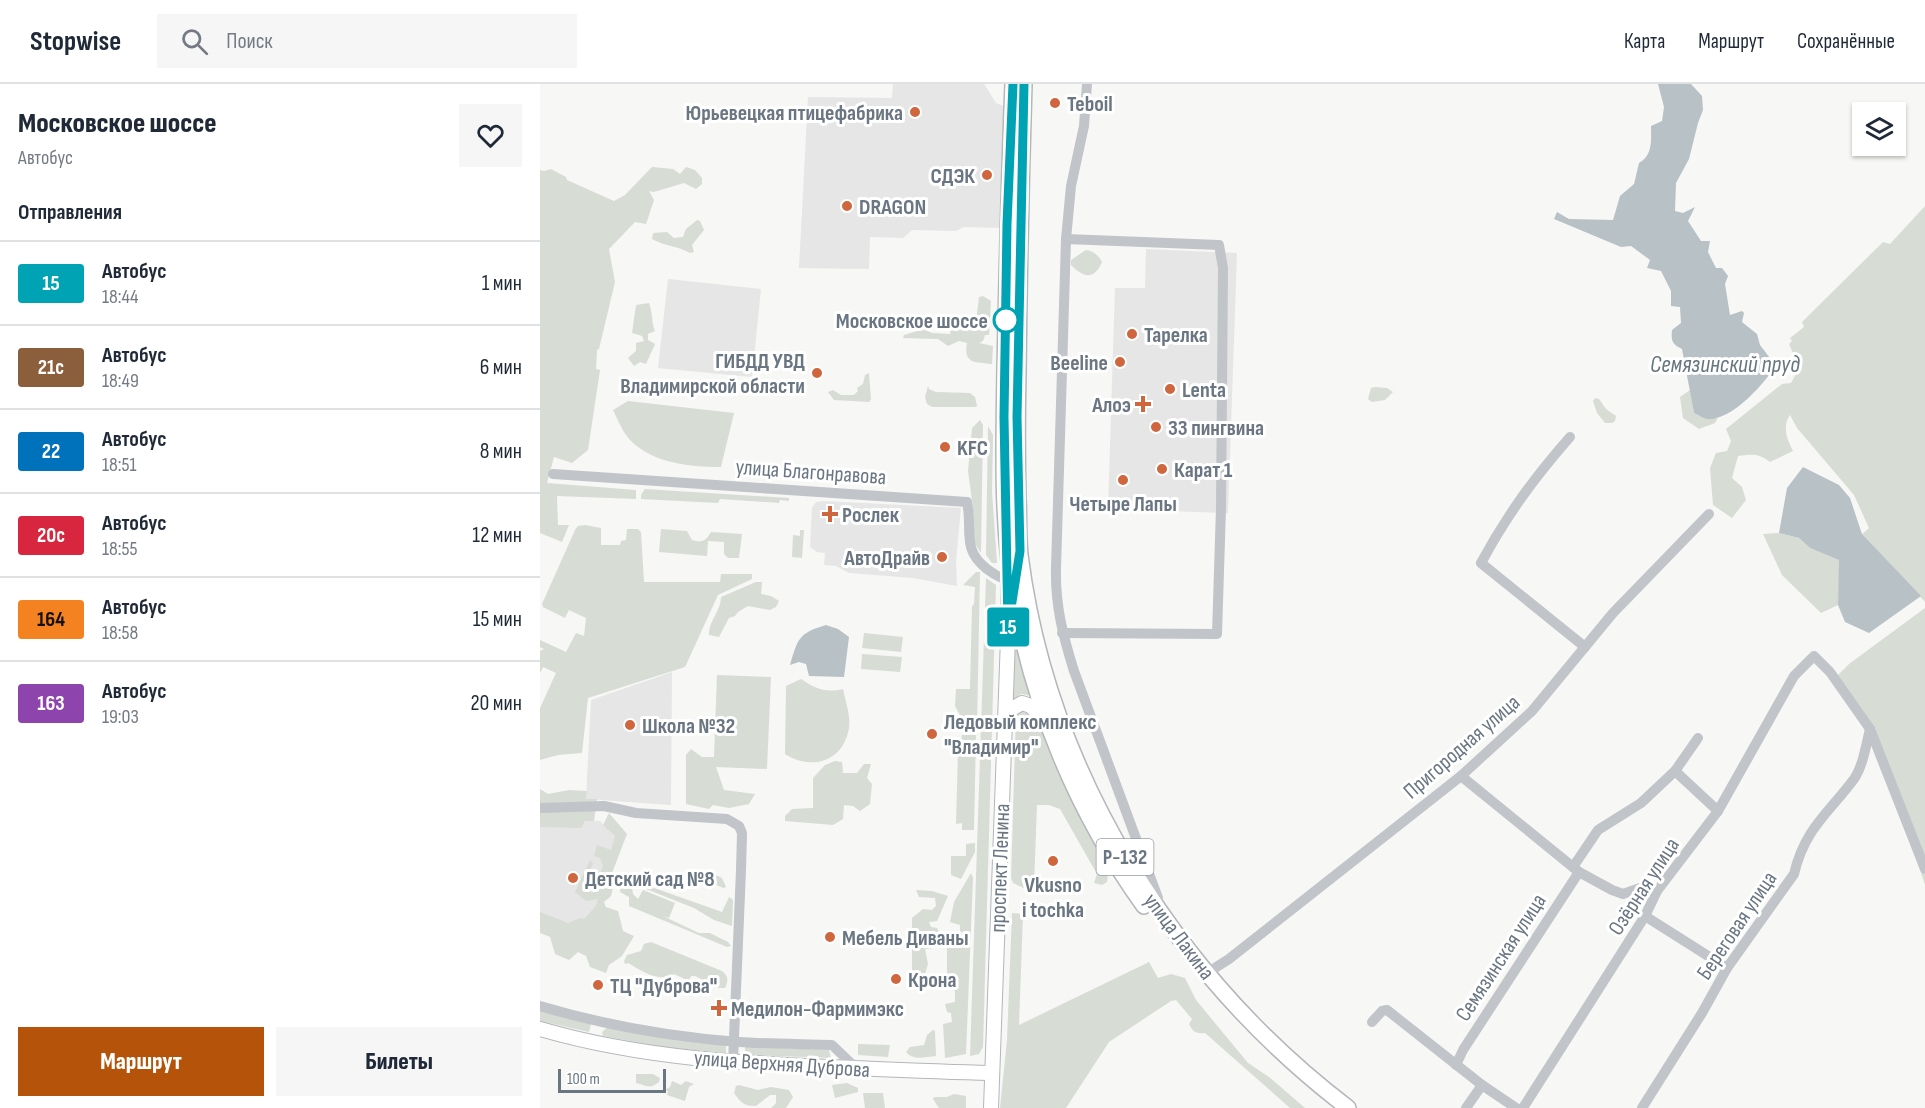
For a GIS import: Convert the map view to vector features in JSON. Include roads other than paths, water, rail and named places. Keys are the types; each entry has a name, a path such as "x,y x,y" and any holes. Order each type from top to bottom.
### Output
{"highway":[{"name":"Р-132","path":"1013,84 1007,224 1004,417 1014,554"},
{"name":"Р-132","path":"1014,554 1024,84"},
{"name":"улица Лакина","path":"1014,554 1012,630 1031,672 1048,726 1095,827 1131,888 1170,942 1266,1050 1332,1108"},
{"name":"улица Лакина","path":"1014,554 1024,581 1044,667 1067,736 1099,811 1124,856 1150,898 1207,973 1286,1056 1348,1108"}],"main road":[{"path":"1012,585 1037,637"},
{"path":"1012,630 1028,627 1037,637"},
{"name":"проспект Ленина","path":"991,1108 1004,727 1012,630"},
{"path":"1004,727 1010,710 1022,703 1034,708 1048,726"},
{"name":"улица Верхняя Дуброва","path":"540,1029 656,1054 733,1062 992,1073"}],"street":[{"path":"1087,84 1084,126 1071,186 1066,239 1056,578 1058,612 1062,633 1081,692 1156,895 1180,939"},
{"path":"1062,633 1217,634 1221,508 1223,268 1219,245 1066,239"},
{"path":"1570,437 1536,476 1509,513 1481,563 1585,647"},
{"name":"улица Благонравова","path":"553,474 968,502 970,549 983,566 1012,585"},
{"name":"Пригородная улица","path":"1207,973 1228,959 1461,776 1532,711 1613,613 1709,514"},
{"name":"Озёрная улица","path":"1523,1108 1645,916 1657,891 1719,811 1794,676 1814,656 1830,672 1870,729"},
{"path":"1870,729 1925,868"},
{"name":"Береговая улица","path":"1642,1108 1702,1013 1727,968 1794,874 1798,857 1811,831 1855,777 1870,729"},
{"name":"Семязинская улица","path":"1456,1065 1463,1050 1576,870 1598,830 1641,803 1675,771 1698,738"},
{"path":"1675,771 1719,811"},
{"path":"1461,776 1576,870 1623,894 1640,888 1657,891"},
{"path":"540,808 607,807 636,813 728,819 739,825 742,833 741,882 733,1062"},
{"path":"1645,916 1727,968"},
{"path":"540,1006 664,1033 734,1041 832,1045 856,1068"},
{"path":"1372,1022 1382,1011 1387,1010 1482,1085 1516,1108"},
{"path":"1466,1108 1482,1085"}],"water":[{"name":"Семязинский пруд","path":"1658,84 1691,84 1702,96 1703,110 1689,159 1676,183 1675,211 1683,213 1695,207 1688,221 1701,241 1710,241 1708,252 1716,268 1722,268 1728,276 1725,284 1730,315 1742,311 1744,313 1742,322 1757,334 1760,345 1776,366 1739,406 1721,417 1712,419 1694,413 1682,349 1674,344 1672,337 1672,330 1681,323 1680,307 1671,306 1671,291 1661,271 1647,268 1650,260 1631,246 1621,247 1554,219 1557,212 1569,219 1613,220 1620,196 1634,184 1639,163 1649,152 1651,126 1662,121 1664,107"},
{"path":"1803,467 1839,485 1850,498 1862,534 1921,596 1869,633 1845,622 1838,605 1839,560 1810,548 1799,538 1779,533 1787,488"},
{"path":"826,625 838,629 849,637 844,677 809,676 806,664 799,662 790,665 801,638 810,631"}],"place":[{"name":"Teboil","path":"1055,103"},
{"name":"Юрьевецкая птицефабрика","path":"915,112"},
{"name":"СДЭК","path":"987,175"},
{"name":"DRAGON","path":"847,206"},
{"name":"Московское шоссе","path":"1006,320"},
{"name":"Тарелка","path":"1132,334"},
{"name":"Beeline","path":"1120,362"},
{"name":"ГИБДД УВД Владимирской области","path":"817,373"},
{"name":"Lenta","path":"1170,389"},
{"name":"Алоэ","path":"1143,404"},
{"name":"33 пингвина","path":"1156,427"},
{"name":"KFC","path":"945,447"},
{"name":"Карат 1","path":"1162,469"},
{"name":"Четыре Лапы","path":"1123,480"},
{"name":"Рослек","path":"830,514"},
{"name":"АвтоДрайв","path":"942,557"},
{"name":"Школа №32","path":"630,725"},
{"name":"Ледовый комплекс \"Владимир\"","path":"932,734"},
{"name":"Vkusno i tochka","path":"1053,861"},
{"name":"Детский сад №8","path":"573,878"},
{"name":"Мебель Диваны","path":"830,937"},
{"name":"Крона","path":"896,979"},
{"name":"ТЦ \"Дуброва\"","path":"598,985"},
{"name":"Медилон-Фармимэкс","path":"719,1008"}]}
